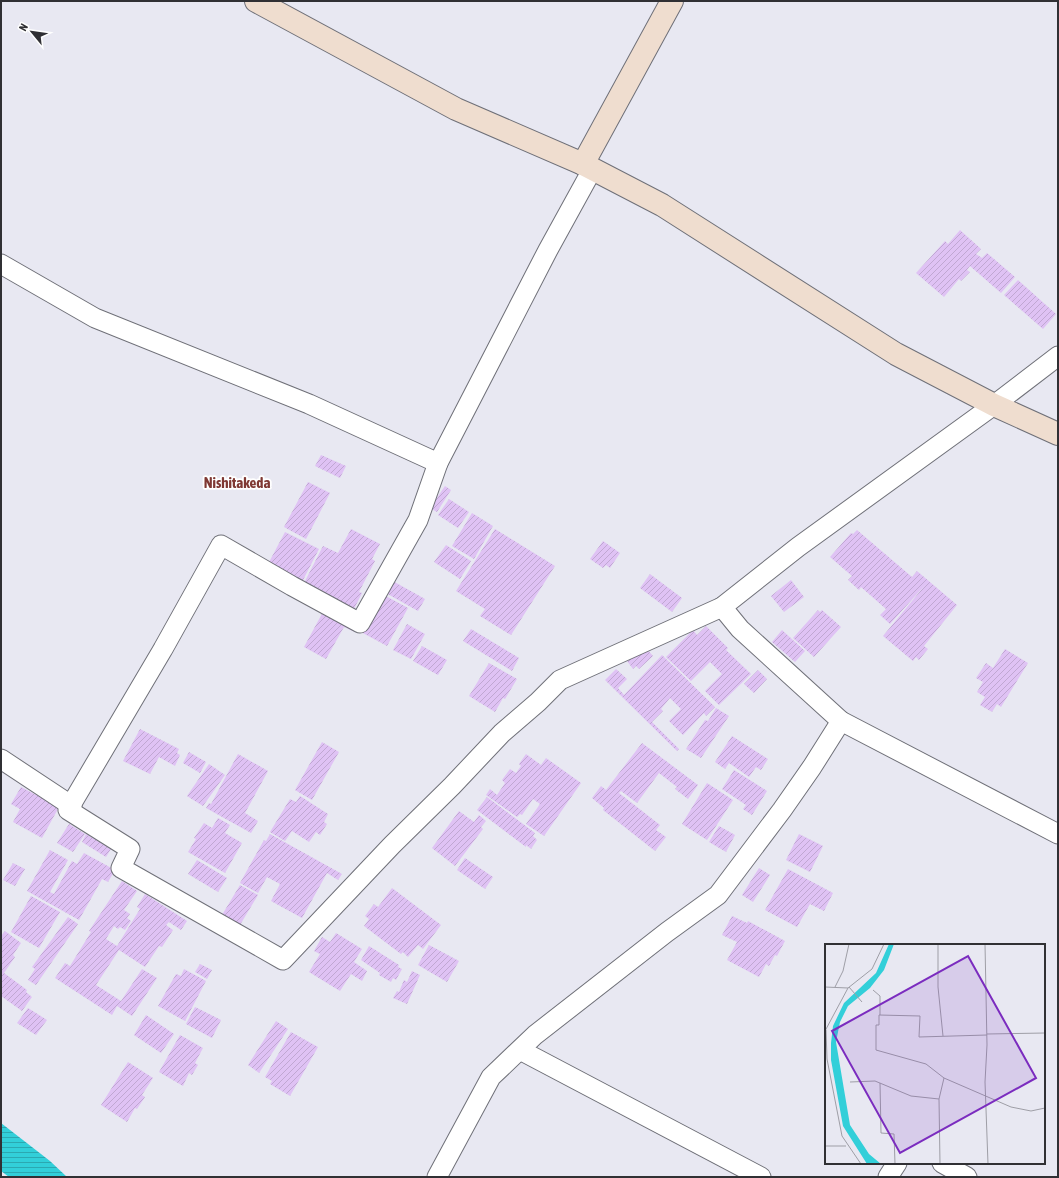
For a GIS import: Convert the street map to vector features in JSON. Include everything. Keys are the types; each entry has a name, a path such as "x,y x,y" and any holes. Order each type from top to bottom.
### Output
{"street":[{"path":"256,1 456,109 588,167 662,205 896,354 994,405 1058,434"},
{"path":"672,1 548,250 438,463 418,520 360,623 292,586 221,544 163,649 72,806 68,810 130,849 121,868 283,960 392,845 452,786 502,733 538,702 560,680 722,607 798,547 994,405 1058,356"},
{"path":"1,264 95,318 309,404 438,463"},
{"path":"722,607 740,629 841,722 1058,834"},
{"path":"437,1177 491,1076 535,1035 660,936 718,896 782,810 841,722"},
{"path":"1,759 72,806"},
{"path":"520,1050 761,1177"},
{"path":"888,1177 896,1164"},
{"path":"944,1164 967,1177"}],"water":[{"path":"1,1123 50,1161 67,1177 9,1177 1,1171"}],"building":[{"path":"960,230 981,249 976,254 982,258 987,253 1015,277 1001,293 970,266 967,270 970,272 961,281 959,279 944,297 916,273 945,241 948,244"},
{"path":"1018,280 1056,314 1043,329 1004,295"},
{"path":"321,455 346,466 340,478 315,466"},
{"path":"308,482 330,493 306,539 284,527"},
{"path":"445,486 451,490 437,512 430,508"},
{"path":"449,499 469,512 458,528 438,515"},
{"path":"472,513 493,526 474,559 452,546"},
{"path":"351,529 380,544 372,559 375,561 359,592 362,593 353,611 303,585 323,546 338,553"},
{"path":"495,529 555,566 511,635 480,616 485,609 456,591"},
{"path":"857,530 912,577 917,571 957,605 924,646 928,649 919,660 916,657 913,661 883,636 926,584 890,624 880,615 886,609 861,587 859,590 848,580 852,576 830,557 851,533 853,534"},
{"path":"285,532 319,549 301,584 267,566"},
{"path":"603,541 620,553 610,568 606,565 603,568 590,559"},
{"path":"446,545 471,561 460,579 434,562"},
{"path":"650,574 682,598 672,612 640,588"},
{"path":"391,580 425,599 418,611 384,592"},
{"path":"791,580 804,597 784,612 771,596"},
{"path":"382,594 408,608 387,646 361,632"},
{"path":"324,610 357,628 355,632 344,627 326,659 304,647"},
{"path":"818,610 820,612 822,610 841,627 814,657 793,638"},
{"path":"407,624 425,634 411,659 393,650"},
{"path":"706,626 728,648 726,650 751,674 719,705 705,691 722,674 710,662 691,681 666,657 693,630 697,635"},
{"path":"471,629 519,658 512,671 463,641"},
{"path":"782,630 805,651 795,662 772,642"},
{"path":"422,646 447,660 438,675 413,661"},
{"path":"645,647 653,656 639,669 636,666 633,669 627,661"},
{"path":"1005,649 1028,663 1001,707 997,704 992,712 980,705 985,697 977,692 983,682 976,678 986,663 993,668"},
{"path":"662,655 715,707 706,716 704,713 683,735 669,721 681,709 670,698 661,709 663,711 652,722 679,749 677,751 605,680 616,669 627,679 618,688 624,695"},
{"path":"489,663 517,679 495,712 469,696"},
{"path":"758,670 767,679 754,693 744,684"},
{"path":"716,708 729,716 701,758 686,749 705,720 708,721"},
{"path":"140,729 179,749 177,753 180,755 175,766 159,757 150,774 123,761"},
{"path":"732,736 768,759 761,770 756,767 749,777 729,763 725,769 715,762"},
{"path":"322,742 339,752 312,800 295,790"},
{"path":"642,743 698,785 688,799 675,789 677,787 659,773 637,803 621,791 619,793 660,825 656,830 666,837 655,851 603,810 604,808 592,798 601,786 606,790"},
{"path":"189,752 206,762 200,773 183,763"},
{"path":"238,754 268,771 245,813 258,821 251,833 206,808 209,803 211,804"},
{"path":"526,754 541,765 546,758 581,783 544,836 526,824 540,804 533,799 522,815 520,814 517,817 486,795 490,789 497,795 505,783 502,780 510,769 516,773 521,766 519,764"},
{"path":"209,764 225,775 203,806 187,796"},
{"path":"734,770 767,791 752,815 743,809 746,805 722,789"},
{"path":"707,783 733,800 707,840 682,824"},
{"path":"21,787 59,807 42,838 13,822 20,809 11,804"},
{"path":"300,796 328,814 324,822 327,824 320,835 316,832 309,842 292,831 285,841 270,832 290,799 296,802"},
{"path":"487,797 535,833 533,836 537,840 531,849 526,845 526,847 477,810"},
{"path":"459,811 474,822 479,815 486,821 481,827 483,829 455,866 432,848"},
{"path":"218,818 230,825 225,833 242,843 225,873 188,852 196,839 194,838 204,823 212,828"},
{"path":"69,824 85,834 73,852 57,843"},
{"path":"719,826 735,835 726,852 709,842"},
{"path":"86,834 111,849 106,857 82,842"},
{"path":"270,834 342,874 338,880 327,873 302,918 271,901 280,884 267,877 258,893 240,883 264,840 266,841"},
{"path":"799,834 823,846 810,872 786,860"},
{"path":"50,850 68,860 50,892 54,894 72,861 77,864 84,853 115,870 108,882 102,879 79,920 27,891"},
{"path":"465,858 493,877 485,889 457,870"},
{"path":"197,860 227,878 218,892 188,874"},
{"path":"13,863 25,869 15,886 3,880"},
{"path":"759,868 770,875 753,902 742,895"},
{"path":"788,869 833,893 824,911 810,904 797,927 765,910"},
{"path":"122,881 137,891 124,910 130,914 127,918 131,921 125,930 120,927 118,929 114,926 106,939 117,946 140,909 137,907 145,894 187,921 181,930 169,922 166,925 173,930 162,947 159,946 145,967 119,950 96,985 121,1001 142,969 157,978 132,1016 117,1006 112,1015 55,978 65,963 70,966 91,932 89,931"},
{"path":"240,885 258,895 240,925 222,915"},
{"path":"392,888 441,925 423,949 418,945 408,957 403,952 401,954 364,926 369,919 365,916 374,904 378,907"},
{"path":"31,896 60,912 39,948 11,932"},
{"path":"732,916 747,923 748,921 785,941 777,956 775,955 769,966 766,964 759,977 727,960 737,942 722,935"},
{"path":"68,917 78,924 36,985 28,980 35,969 32,967"},
{"path":"5,931 21,943 13,955 15,957 4,973 27,990 26,992 32,997 22,1011 1,996 1,936"},
{"path":"336,933 362,949 354,962 367,971 362,981 351,974 340,991 309,972 320,954 314,951 322,937 330,942"},
{"path":"429,945 459,961 447,982 418,965"},
{"path":"369,946 399,965 398,967 402,969 396,980 393,978 391,982 379,975 380,973 361,960"},
{"path":"200,964 212,970 207,979 195,972"},
{"path":"184,969 206,981 185,1021 158,1006 176,974 181,976"},
{"path":"412,971 420,975 407,1004 393,998 397,991 399,992 404,980 407,982"},
{"path":"195,1007 221,1020 212,1038 186,1024"},
{"path":"28,1008 47,1020 36,1035 17,1023"},
{"path":"146,1015 174,1034 161,1053 134,1035"},
{"path":"276,1021 288,1029 259,1073 248,1065"},
{"path":"291,1032 318,1047 290,1096 270,1084 272,1081 265,1077"},
{"path":"180,1035 203,1048 195,1063 198,1065 192,1075 189,1073 183,1086 159,1072"},
{"path":"128,1062 153,1078 142,1095 145,1097 137,1109 135,1108 127,1122 101,1105"}],"district":[{"name":"Nishitakeda","path":"237,482"}]}
